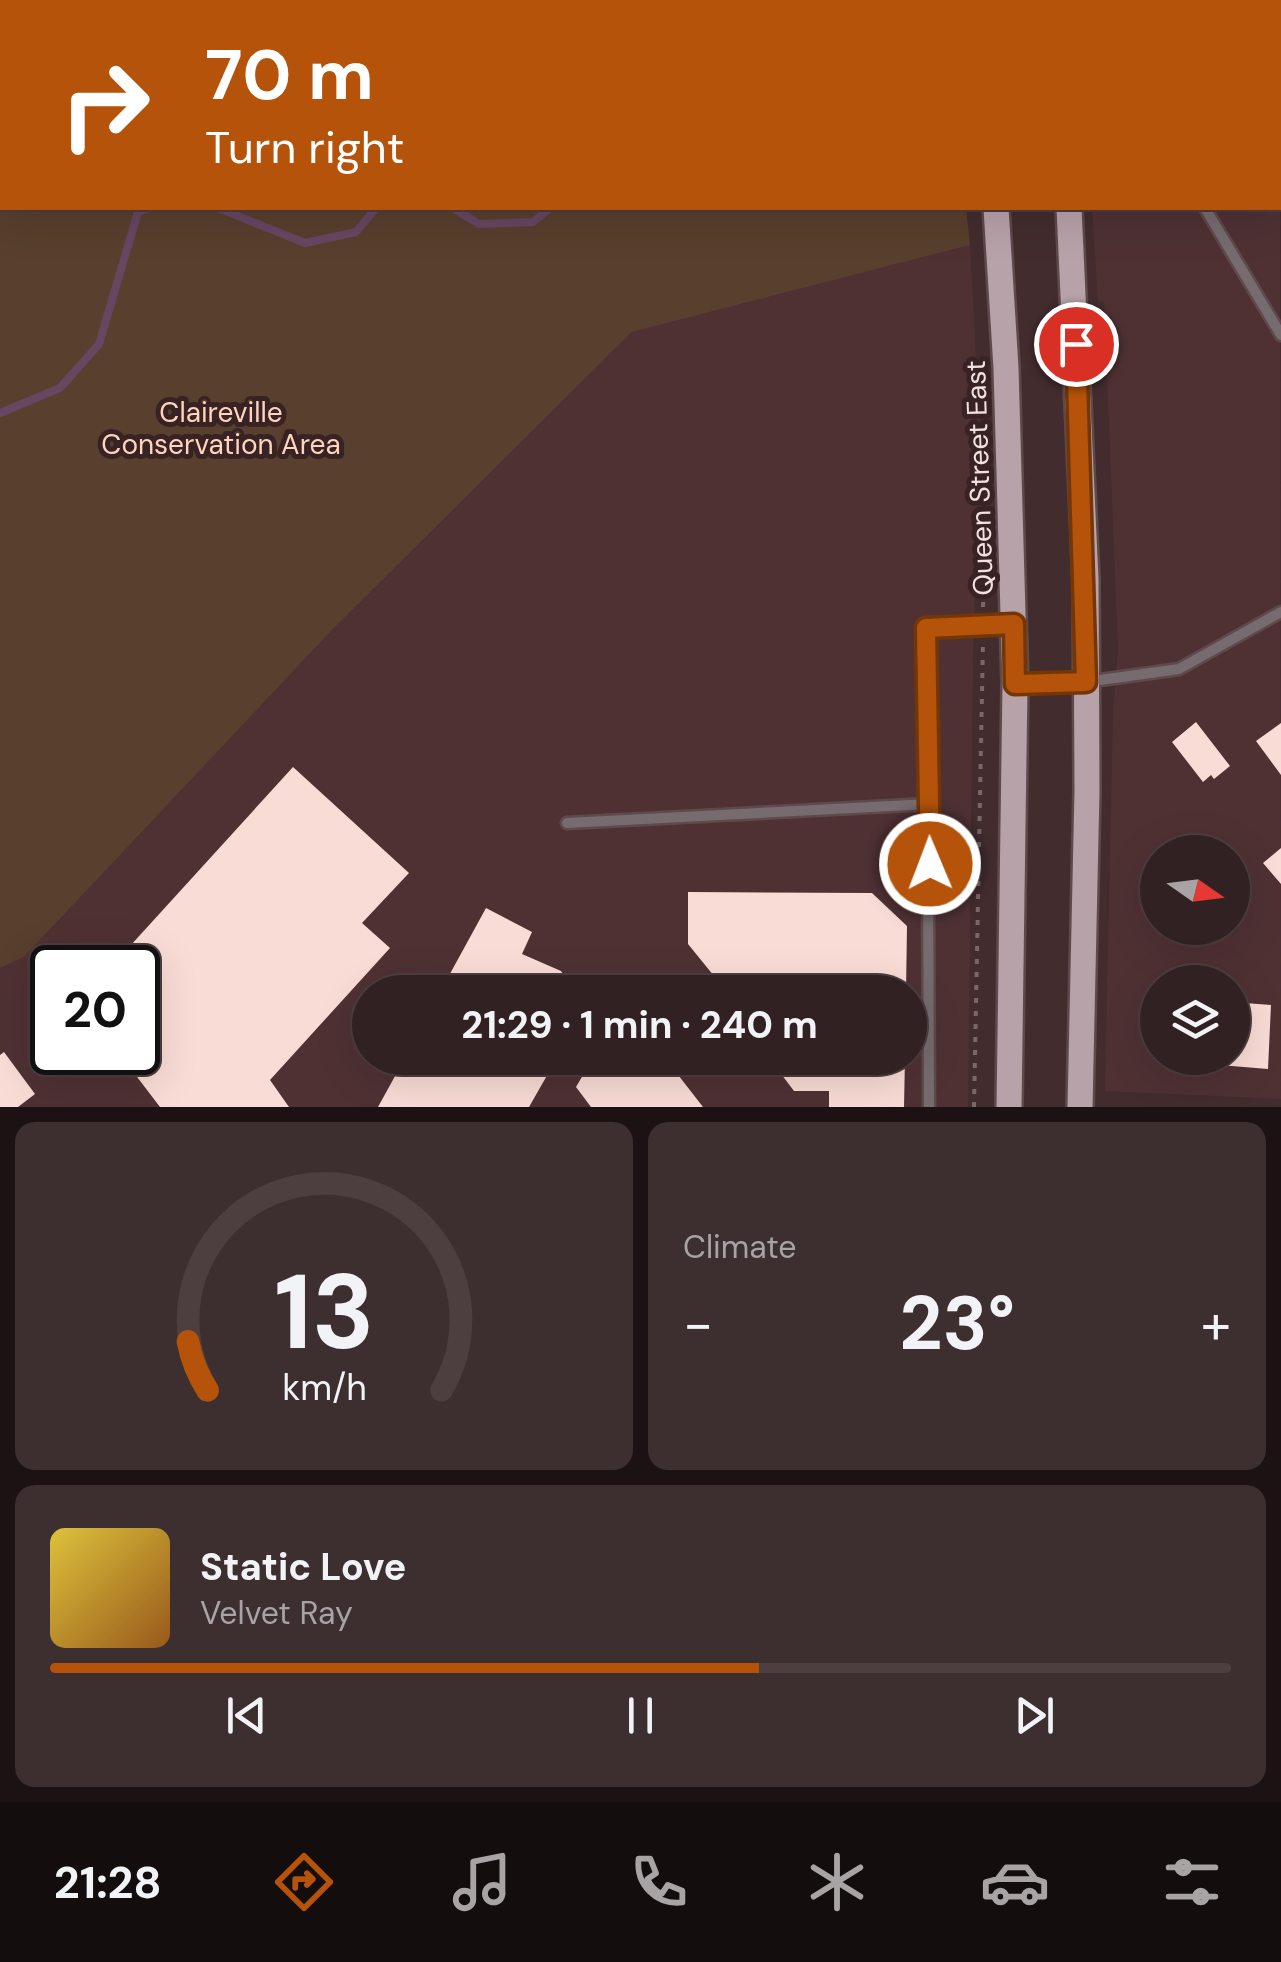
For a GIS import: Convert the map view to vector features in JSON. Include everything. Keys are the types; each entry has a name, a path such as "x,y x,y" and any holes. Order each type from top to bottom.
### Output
{"main road":[{"name":"Queen Street East","path":"996,210 1006,368 1015,684 1010,1107"},
{"path":"1069,210 1085,563 1080,1107"}],"lane":[{"path":"1206,210 1281,335"},
{"path":"1015,684 1086,682 1179,669 1281,612"},
{"path":"929,1107 926,628 1014,624"},
{"path":"566,824 929,804"}],"path":[{"path":"974,1107 985,527"}],"shaded area":[{"path":"1092,210 1280,210 1281,1099 1105,1091 1113,712 1118,650 1104,302 1098,301"},
{"path":"970,245 980,432 973,652 968,1107 0,1107 0,968 30,951 30,1075 160,1075 160,945 35,945 333,629 632,332"}],"green space":[{"name":"Claireville Conservation Area","path":"0,210 966,210 970,245 632,332 333,629 35,945 30,945 24,957 0,968"}],"building":[{"path":"1196,722 1230,766 1214,779 1211,775 1203,782 1172,742"},
{"path":"1281,723 1281,775 1256,741"},
{"path":"293,767 409,873 362,923 390,948 365,975 352,975 352,990 270,1080 289,1107 160,1107 136,1075 160,1075 160,945 131,945"},
{"path":"1281,848 1281,884 1263,863"},
{"path":"688,892 872,893 907,926 906,975 713,975 688,944"},
{"path":"486,908 532,932 522,954 564,975 449,975"},
{"path":"1250,1003 1271,1005 1268,1069 1250,1068"},
{"path":"4,1052 35,1094 18,1107 0,1107 0,1055"},
{"path":"396,1075 547,1075 529,1107 378,1107"},
{"path":"583,1075 678,1075 703,1107 591,1107 576,1087"},
{"path":"782,1075 905,1075 904,1107 829,1107 829,1091 794,1091"}],"waterway":[{"path":"0,413 60,388 99,344 138,212 143,210"},
{"path":"223,210 305,243 356,232 374,210"},
{"path":"456,210 479,224 533,222 548,210"}],"route":[{"path":"930,864 926,628 1014,624 1015,684 1086,682 1086,579 1076,344"}]}
